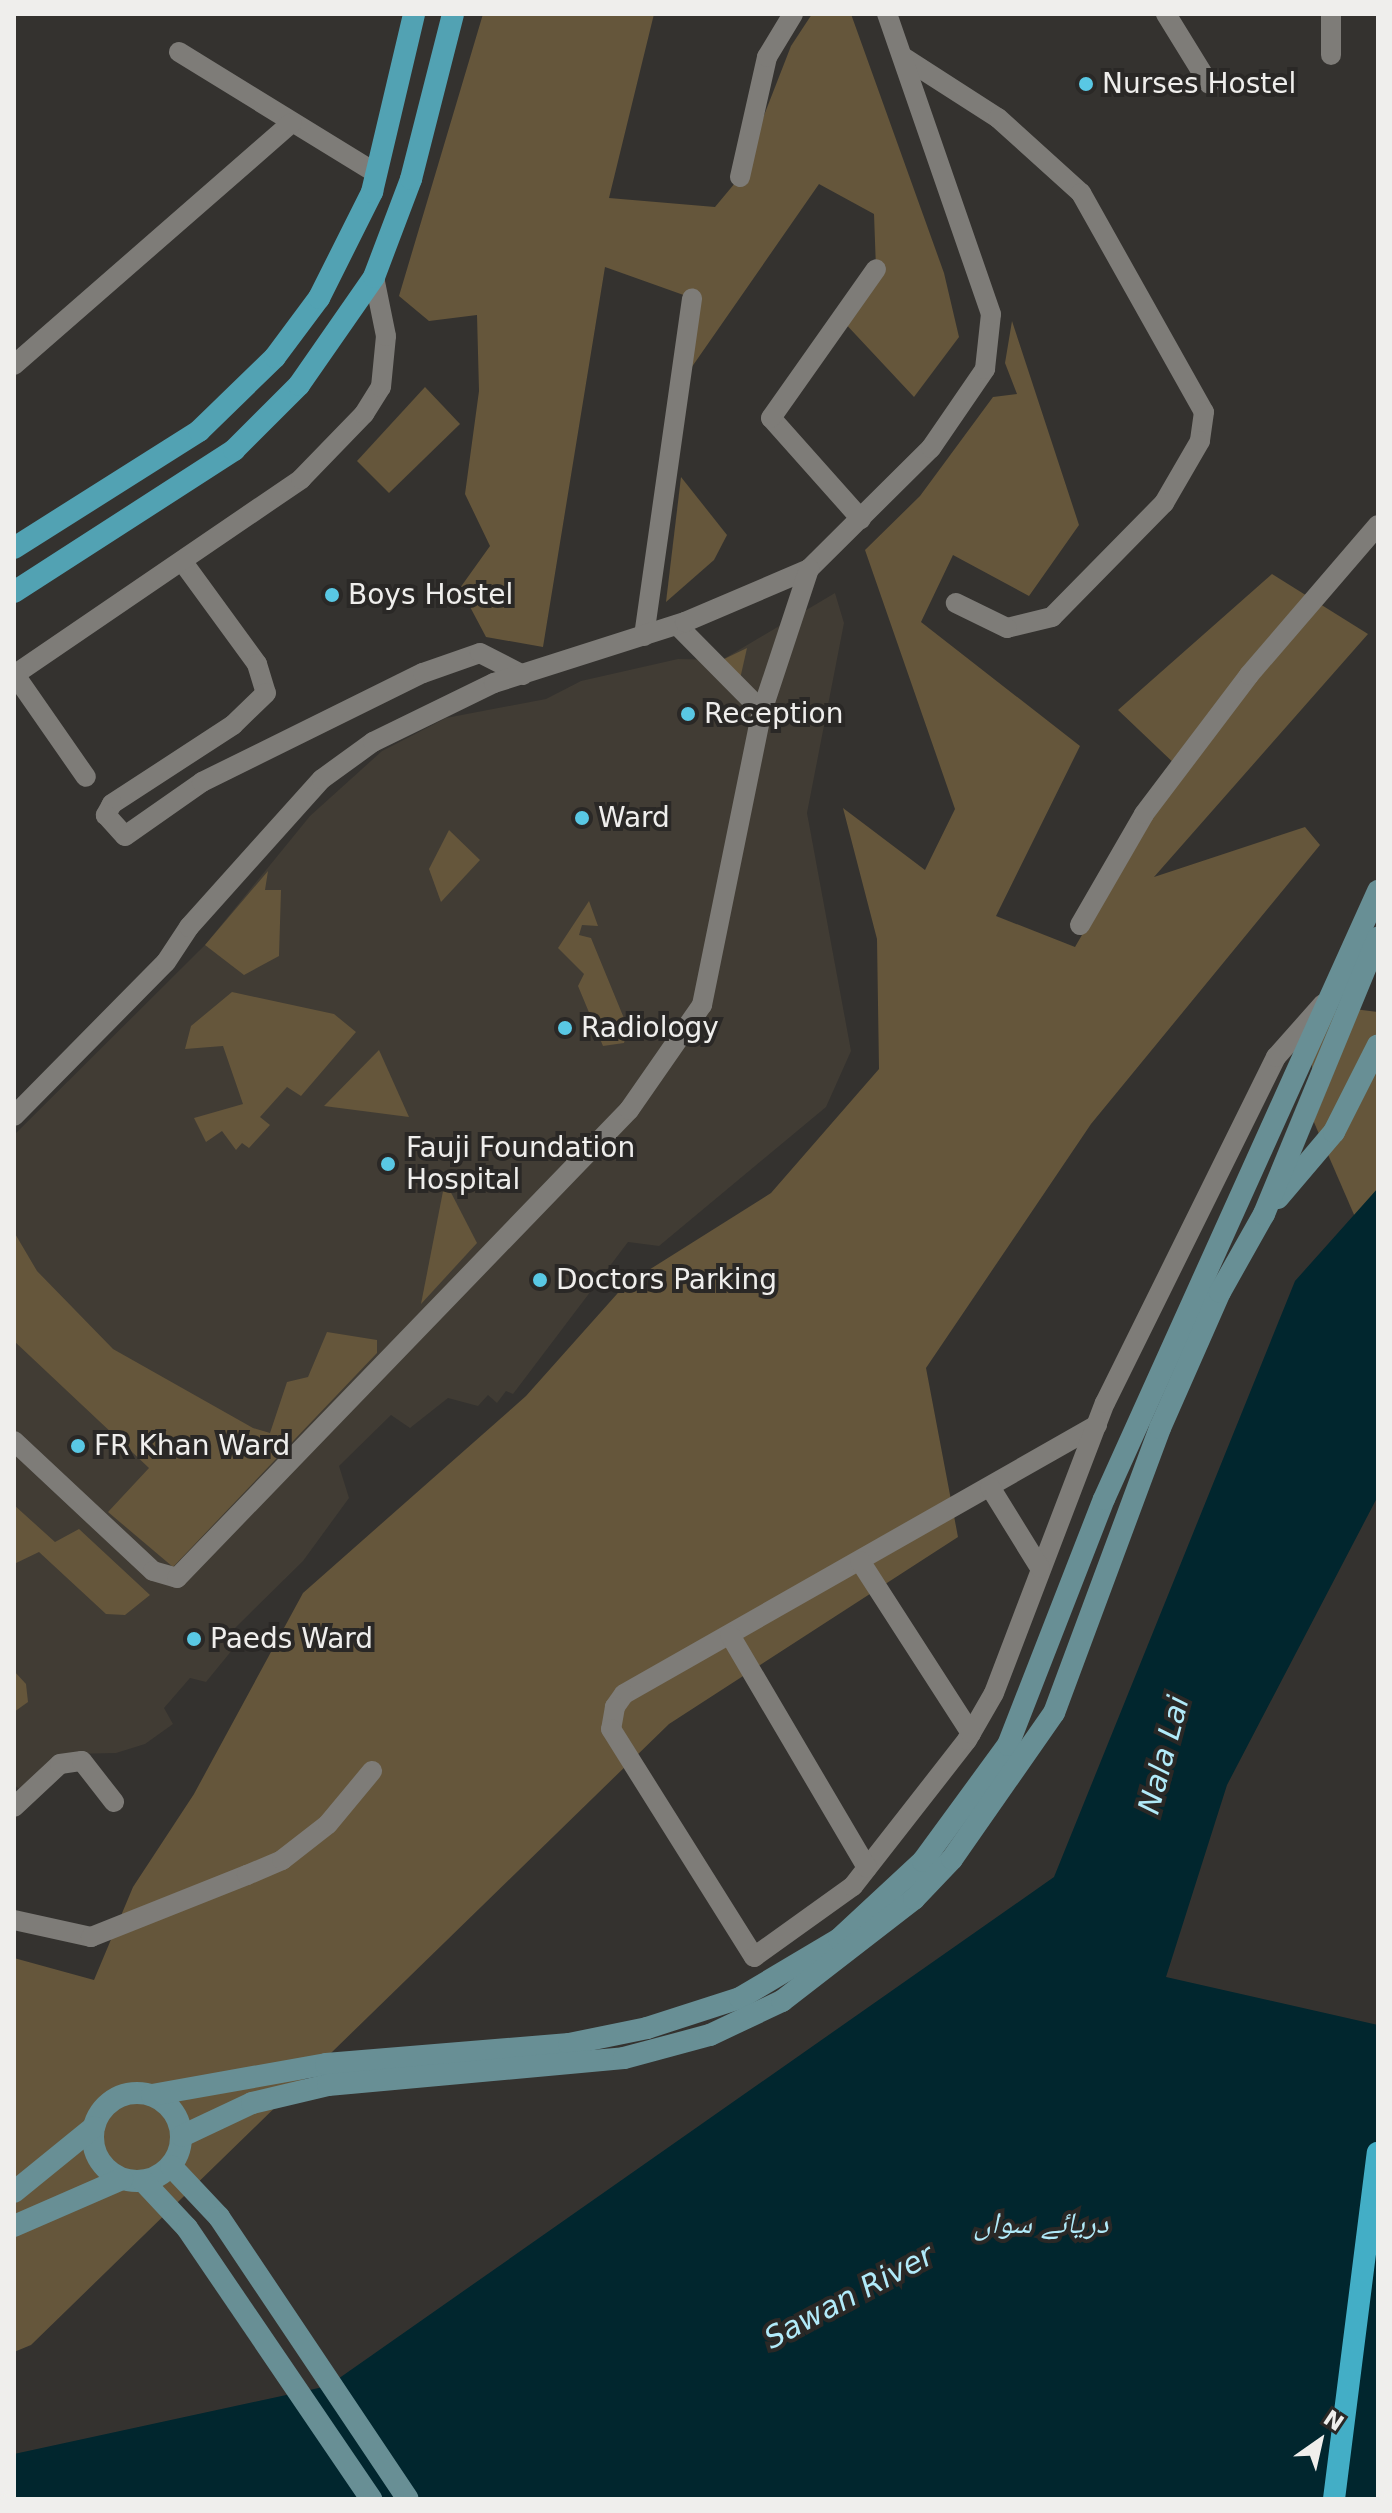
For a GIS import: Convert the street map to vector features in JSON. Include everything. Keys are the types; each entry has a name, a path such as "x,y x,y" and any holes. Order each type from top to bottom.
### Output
{"highway":[{"path":"1334,2499 1378,2153"}],"main road":[{"path":"14,548 199,431 275,357 319,298 376,173 414,14"},
{"path":"14,592 234,450 299,385 374,277 411,179 453,14"},
{"path":"14,2192 94,2127 111,2100 326,2064 569,2044 647,2028 740,1998 839,1939 923,1861 1008,1745 1104,1499 1378,891"},
{"path":"182,2136 252,2103 328,2085 624,2058 710,2035 782,2001 864,1942 952,1859 1054,1713 1160,1428 1220,1292 1264,1214 1378,938"},
{"path":"1264,1214 1334,1132 1378,1045"},
{"path":"14,2226 171,2166 182,2136 176,2116 152,2095"},
{"path":"94,2127 98,2158 133,2180 187,2228 371,2499"},
{"path":"171,2166 219,2217 408,2499"}],"street":[{"path":"740,177 767,57 793,14"},
{"path":"14,1116 166,962 189,927 322,779 425,714 523,675 677,625 809,569 931,448 985,369 991,314 887,14"},
{"path":"1166,14 1209,84"},
{"path":"1331,14 1331,55"},
{"path":"179,52 376,173"},
{"path":"903,57 998,118 1081,193 1204,412 1200,441 1164,503 1052,617 1007,628 956,603"},
{"path":"14,365 291,123"},
{"path":"861,519 771,418 876,269"},
{"path":"86,777 14,675 301,479 364,414 381,387 386,336 374,277"},
{"path":"644,636 692,298"},
{"path":"1080,925 1144,814 1249,675 1378,525"},
{"path":"182,561 257,664 266,693 233,725 112,804 106,815 125,836 202,782 423,673 480,653 523,675"},
{"path":"14,1441 153,1571 177,1578 629,1110 702,1005 762,711 809,569"},
{"path":"677,625 762,711"},
{"path":"1097,1425 624,1694 611,1729 754,1957 867,1868 971,1733 1097,1425 1276,1057 1328,999"},
{"path":"990,1487 1040,1568"},
{"path":"860,1561 971,1733"},
{"path":"730,1635 867,1868"},
{"path":"14,1807 60,1764 82,1761 114,1802"},
{"path":"14,1920 91,1937 247,1875 282,1860 328,1824 372,1771"}],"shaded area":[{"path":"483,14 654,14 609,198 715,207 740,177 791,46 812,14 851,14 944,273 959,337 914,397 841,319 876,269 874,214 819,184 680,384 692,298 605,267 543,647 486,637 460,588 490,546 465,494 479,391 477,315 429,321 399,296"},
{"path":"1012,321 1079,525 1029,596 953,555 921,622 1080,746 996,916 1075,947 1179,768 1118,710 1272,574 1368,634 1154,877 1305,827 1320,845 1091,1124 926,1368 958,1537 669,1724 31,2345 14,2352 14,1958 94,1980 133,1887 194,1794 303,1593 526,1396 625,1285 771,1193 879,1069 877,939 843,808 925,870 955,809 865,550 920,496 993,397 1017,394 1005,363"},
{"path":"425,387 460,424 389,493 357,461"},
{"path":"681,477 727,535 714,560 666,602"},
{"name":"Fauji Foundation Hospital","path":"835,593 844,623 807,813 851,1051 826,1107 659,1246 628,1242 513,1394 506,1391 497,1403 488,1395 478,1406 448,1398 410,1428 391,1415 339,1466 349,1498 303,1561 230,1633 237,1644 206,1682 190,1678 164,1708 173,1724 145,1744 116,1753 70,1754 22,1791 14,1785 14,1135 205,945 310,816 382,751 446,718 546,699 581,681 678,659 722,660"},
{"path":"747,648 740,679 722,660"},
{"path":"449,830 480,860 441,902 429,869"},
{"path":"268,871 265,890 281,890 279,956 244,975 205,945"},
{"path":"589,901 598,926 582,925 579,935 591,938 628,1028 624,1043 603,1046 578,986 584,974 558,948"},
{"path":"232,992 334,1014 356,1032 301,1096 287,1087 260,1117 270,1125 249,1148 242,1143 236,1150 222,1131 206,1142 194,1118 243,1104 223,1046 185,1049 191,1026"},
{"path":"1346,1008 1378,1012 1378,1270 1313,1120 1311,1017"},
{"path":"379,1050 409,1117 324,1106"},
{"path":"445,1181 477,1243 421,1304"},
{"path":"14,1232 37,1271 113,1349 253,1428 270,1433 287,1382 308,1377 327,1332 377,1340 377,1353 173,1567 108,1512 149,1468 14,1341"},
{"path":"14,1505 55,1542 79,1529 150,1595 125,1615 106,1614 39,1552 14,1564"},
{"path":"14,1671 26,1684 28,1702 14,1712"}],"water":[{"name":"دریائے سواں","path":"1378,1188 1378,1496 1227,1785 1166,1977 1378,2025 1378,2499 14,2499 14,2454 328,2386 1054,1877 1295,1281"}],"place":[{"name":"Nurses Hostel","path":"1086,84"},
{"name":"Boys Hostel","path":"332,595"},
{"name":"Reception","path":"688,714"},
{"name":"Ward","path":"582,818"},
{"name":"Radiology","path":"565,1028"},
{"name":"Fauji Foundation Hospital","path":"388,1164"},
{"name":"Doctors Parking","path":"540,1280"},
{"name":"FR Khan Ward","path":"78,1446"},
{"name":"Paeds Ward","path":"194,1639"}],"water label":[{"name":"Nala Lai","path":"1164,1755"},
{"name":"Sawan River","path":"849,2297"}]}
